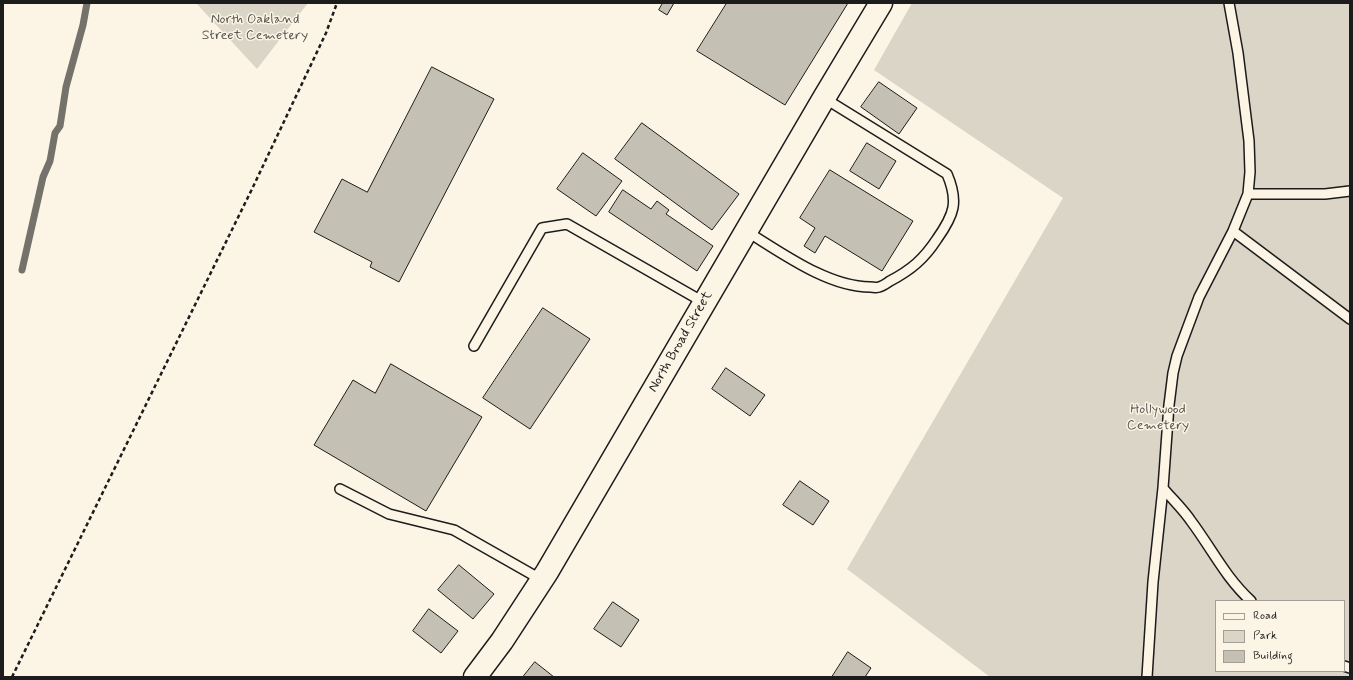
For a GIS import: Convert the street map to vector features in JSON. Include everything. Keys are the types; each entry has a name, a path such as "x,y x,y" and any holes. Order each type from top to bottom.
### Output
{"street":[{"name":"North Broad Street","path":"475,677 502,641 542,580 881,3"}],"lane":[{"path":"1146,677 1169,405 1177,356 1200,297 1233,231 1248,194 1250,172 1249,141 1238,53 1228,3"},
{"path":"746,231 814,271 846,284 861,287 879,287 900,276 921,261 949,222 954,204 952,187 947,174 824,98"},
{"path":"1248,194 1325,194 1350,191"},
{"path":"474,346 542,228 566,224 704,303"},
{"path":"1233,231 1350,319"},
{"path":"1163,488 1191,521 1239,590 1250,600"},
{"path":"340,489 389,514 454,530 542,580"}],"path":[{"path":"12,677 252,188 326,33 337,3"}],"green space":[{"name":"North Oakland Street Cemetery","path":"196,3 308,3 257,69"},
{"name":"Hollywood Cemetery","path":"912,3 1350,3 1350,677 990,677 847,569 1063,198 874,70"}],"building":[{"path":"663,3 674,3 667,15 659,10"},
{"path":"727,3 848,3 785,105 697,51"},
{"path":"432,67 494,99 399,282 370,267 372,262 314,232 342,179 367,192"},
{"path":"879,82 917,108 899,134 861,107"},
{"path":"642,123 739,194 712,230 615,159"},
{"path":"867,143 896,161 879,189 850,171"},
{"path":"583,153 622,181 596,216 557,189"},
{"path":"830,170 913,221 882,271 825,236 815,253 804,246 815,228 800,218"},
{"path":"623,190 651,209 657,201 669,210 666,214 713,246 697,271 609,212"},
{"path":"543,308 590,339 530,429 483,398"},
{"path":"391,364 482,417 426,511 314,445 353,380 375,393"},
{"path":"726,368 765,395 750,416 712,389"},
{"path":"800,481 829,501 813,525 783,505"},
{"path":"459,565 494,594 473,619 438,590"},
{"path":"613,602 639,620 621,647 594,629"},
{"path":"429,609 458,631 441,653 413,631"},
{"path":"848,652 871,668 865,677 832,677"},
{"path":"535,662 554,677 523,677"}],"waterway":[{"path":"22,270 43,177 50,161 55,133 60,126 66,87 83,25 87,3"}]}
